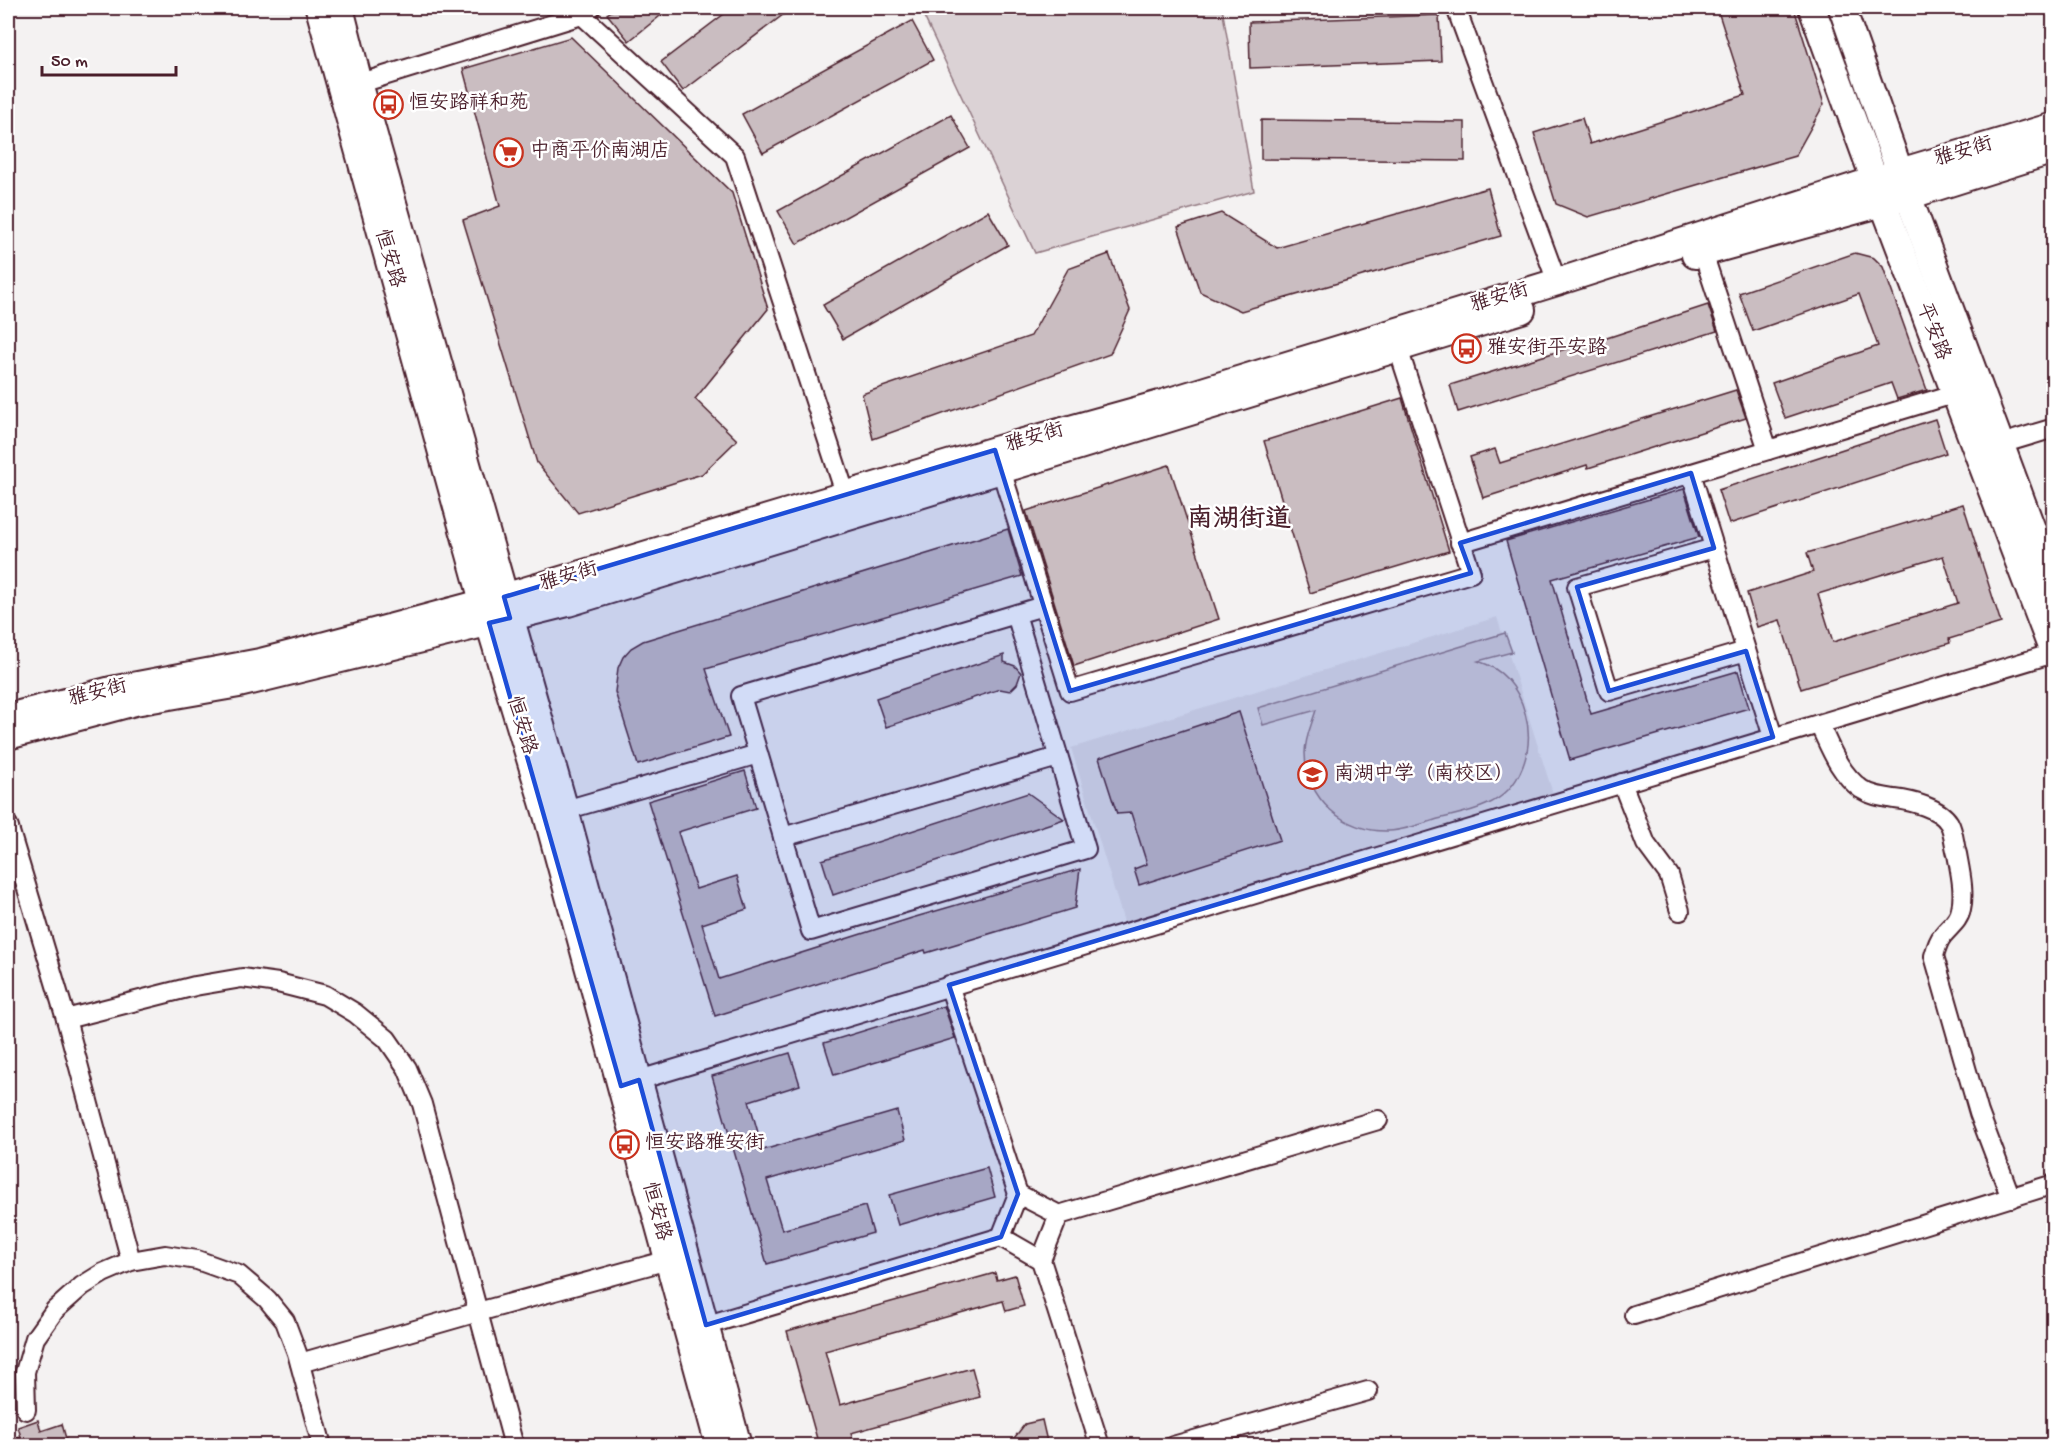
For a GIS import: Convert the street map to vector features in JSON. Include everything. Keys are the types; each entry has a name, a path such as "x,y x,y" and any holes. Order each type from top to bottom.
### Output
{"main road":[{"name":"恒安路","path":"319,8 350,86 556,812 697,1328 738,1446"},
{"name":"恒安路","path":"340,8 350,86"},
{"name":"平安路","path":"1812,8 1879,191 1967,390 2001,444 2054,588"},
{"name":"平安路","path":"1842,8 1904,184 1967,390 2053,654"},
{"name":"雅安街","path":"1904,184 2054,126"},
{"name":"雅安街","path":"8,717 111,690 270,659 497,610 567,603 1160,404 1395,340 1879,191 2054,150"},
{"name":"雅安街","path":"1395,340 1557,282 1700,245"},
{"name":"雅安街","path":"8,736 135,702 239,684 497,610 846,496 998,460"},
{"name":"恒安路","path":"697,1328 719,1446"}],"street":[{"path":"1456,8 1557,282"},
{"path":"350,86 586,11 735,156 846,496"},
{"path":"1700,245 1768,450"},
{"path":"998,460 1070,691 1471,573 1395,340"},
{"path":"1460,543 1967,390"},
{"path":"2001,444 2054,428"},
{"path":"1691,473 1773,738"},
{"path":"1714,548 1577,587 1609,691 1746,651"},
{"path":"1016,614 1086,849 811,931 741,696 1016,614 1043,606"},
{"path":"630,1083 2053,654"},
{"path":"1819,724 1841,768 1862,789 1872,795 1924,807 1941,815 1949,824 1958,863 1962,909 1958,920 1942,935 1934,956 1979,1113 2011,1198"},
{"path":"556,812 758,754"},
{"path":"783,837 1058,757"},
{"path":"1622,783 1646,844 1669,875 1680,911"},
{"path":"8,825 66,1019 131,1261"},
{"path":"66,1019 195,986 242,978 278,983 325,995 355,1013 387,1039 407,1068 422,1104 514,1446"},
{"path":"949,985 1018,1194 1001,1237"},
{"path":"1018,1194 1059,1215 1378,1120"},
{"path":"1634,1315 2054,1184"},
{"path":"1059,1215 1041,1260 1100,1446"},
{"path":"697,1328 1001,1237 1041,1260"},
{"path":"26,1410 25,1371 35,1338 55,1310 82,1286 103,1273 131,1261 165,1255 197,1260 239,1275 267,1299 285,1321 300,1363 321,1446"},
{"path":"300,1363 677,1257"},
{"path":"1173,1446 1368,1391"}],"highlighted area":[{"path":"995,450 1070,691 1471,573 1460,543 1691,473 1714,548 1577,587 1609,691 1746,651 1773,737 949,985 1018,1194 1001,1237 706,1325 639,1080 621,1086 489,623 510,618 504,597"}],"shaded area":[{"path":"920,8 1222,8 1254,191 1035,253"},
{"name":"南湖中学（南校区）","path":"1497,617 1556,803 1127,932 1071,748"},
{"path":"1505,633 1512,652 1478,661 1502,674 1514,687 1528,726 1527,754 1517,779 1509,789 1498,798 1480,807 1389,831 1357,826 1330,810 1312,785 1307,770 1305,747 1316,710 1263,725 1258,708"}],"building":[{"path":"616,8 670,8 629,41 607,14"},
{"path":"732,8 792,8 683,91 661,62"},
{"path":"1717,8 1794,8 1824,104 1795,156 1588,217 1556,204 1534,133 1582,118 1590,144 1745,95"},
{"path":"1439,15 1441,61 1250,68 1249,22"},
{"path":"912,21 933,60 763,153 742,114"},
{"path":"571,37 732,193 768,309 695,399 737,440 702,474 578,513 537,463 463,220 500,206 463,69"},
{"path":"951,115 970,148 797,244 778,211"},
{"path":"1261,120 1465,122 1465,161 1261,159"},
{"path":"1488,188 1501,236 1241,311 1200,292 1178,227 1221,213 1277,248"},
{"path":"988,211 1008,245 843,339 823,305"},
{"path":"1855,253 1874,258 1883,267 1927,390 1897,399 1891,383 1785,418 1772,383 1878,346 1859,294 1753,331 1739,293"},
{"path":"1109,254 1130,310 1110,354 873,439 862,394 1031,336 1068,269"},
{"path":"1708,305 1717,331 1458,412 1450,385 1572,347 1573,349"},
{"path":"1736,390 1746,418 1588,468 1587,465 1483,498 1470,457 1495,449 1500,463"},
{"path":"1402,398 1449,551 1310,593 1264,441"},
{"path":"1935,419 1946,453 1729,524 1718,490"},
{"path":"1169,465 1219,619 1074,666 1026,511"},
{"path":"1684,489 1699,537 1552,579 1591,714 1738,671 1749,708 1570,760 1506,541"},
{"path":"1963,504 2001,623 1949,639 1950,643 1801,689 1780,620 1757,627 1747,593 1813,572 1807,553 1930,516 1930,514","holes":["1943,556 1958,603 1833,642 1818,594"]},
{"path":"1008,529 1022,576 706,669 729,737 638,765 615,692 618,668 623,657 631,648 643,641"},
{"path":"1004,655 1004,662 1015,666 1021,673 1017,684 1010,691 1000,689 886,727 876,698"},
{"path":"1239,712 1280,840 1139,885 1134,869 1147,864 1131,813 1117,814 1099,758"},
{"path":"745,771 756,808 678,832 696,889 737,876 747,909 702,924 719,979 912,918 1080,869 1075,908 926,953 925,950 715,1016 648,801"},
{"path":"1028,793 1064,819 833,895 822,860"},
{"path":"944,1006 955,1038 834,1075 824,1043"},
{"path":"790,1053 800,1085 749,1101 763,1150 897,1111 905,1140 767,1180 782,1230 865,1206 873,1233 767,1264 712,1076"},
{"path":"987,1168 995,1197 898,1225 889,1195"},
{"path":"995,1273 997,1280 1015,1275 1024,1306 1006,1311 1003,1301 825,1351 840,1405 972,1368 980,1397 851,1433 854,1446 819,1446 787,1331"},
{"path":"38,1420 41,1431 62,1424 68,1446 8,1446 8,1441 21,1437 18,1427"},
{"path":"1042,1420 1048,1446 1008,1446 1025,1424"}],"place":[{"name":"恒安路祥和苑","path":"388,104"},
{"name":"中商平价南湖店","path":"509,152"},
{"name":"雅安街平安路","path":"1466,349"},
{"name":"南湖中学（南校区）","path":"1313,775"},
{"name":"恒安路雅安街","path":"624,1144"}],"district":[{"name":"南湖街道","path":"1239,521"}]}
